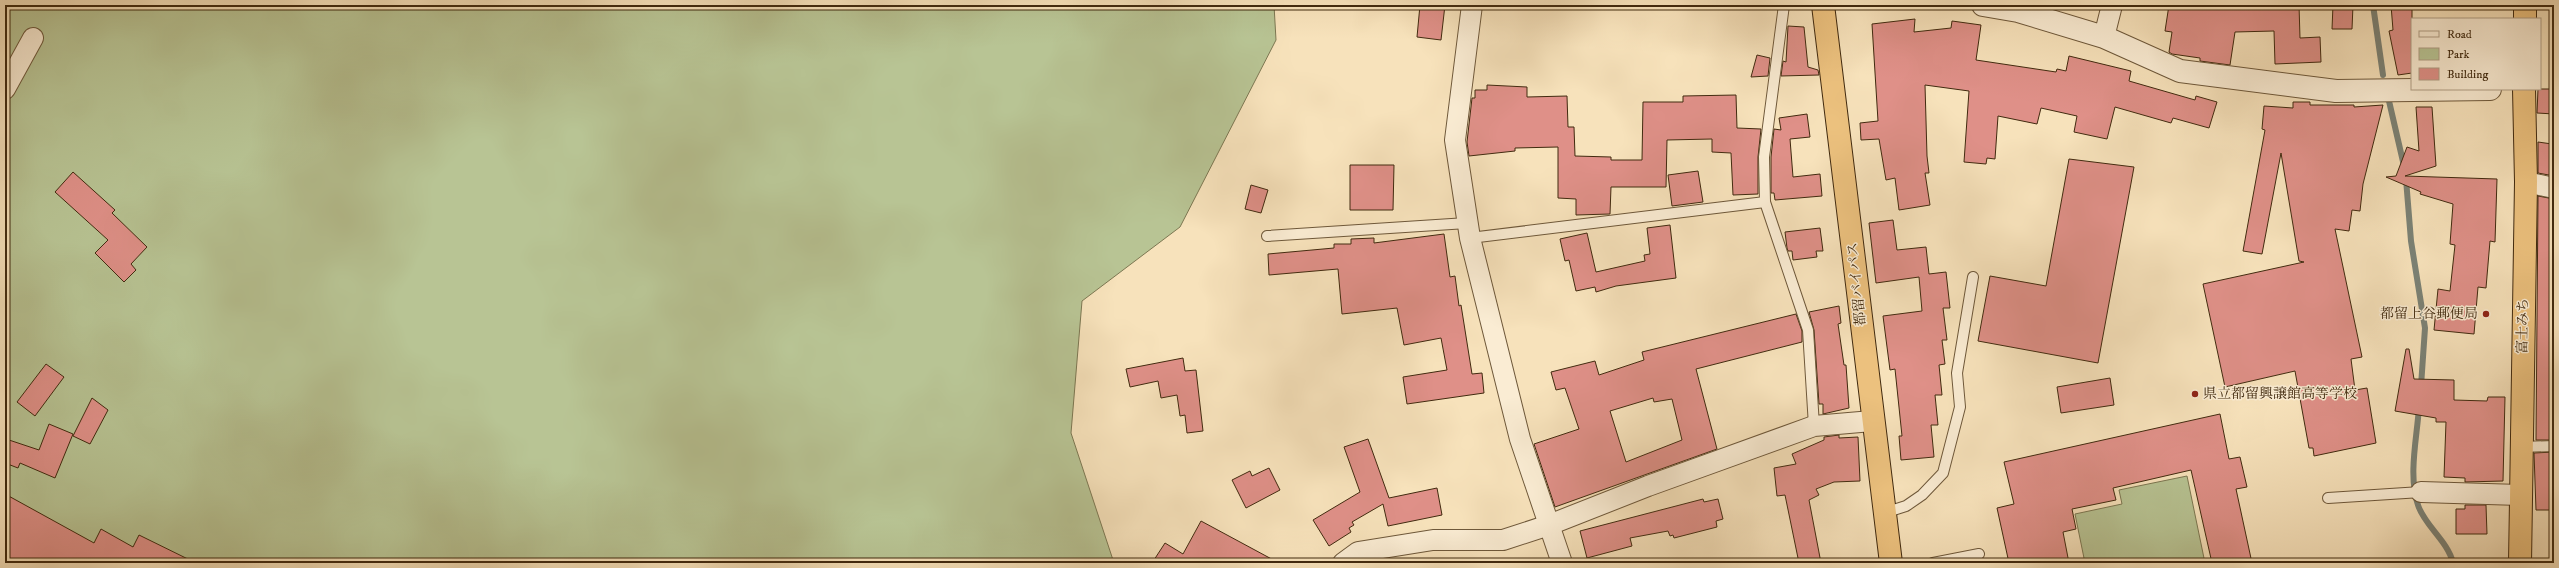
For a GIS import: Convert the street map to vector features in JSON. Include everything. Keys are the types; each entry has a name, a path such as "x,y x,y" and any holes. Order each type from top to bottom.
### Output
{"highway":[{"name":"都留バイパス","path":"1823,5 1872,421 1891,563"},
{"path":"2525,5 2525,18"},
{"name":"富士みち","path":"2520,563 2526,182 2524,90"}],"street":[{"path":"1472,5 1455,140 1468,230 1520,439 1562,563"},
{"path":"1983,5 2018,11 2104,37 2180,71 2336,91 2413,90"},
{"path":"2104,37 2112,5"},
{"path":"5,89 33,38"},
{"path":"2526,182 2554,188"},
{"path":"1343,563 1358,552 1432,540 1503,540 1549,525 1648,486 1814,426 1872,421"},
{"path":"2416,492 2520,495"}],"lane":[{"path":"1784,5 1764,157 1765,202 1808,330 1814,426"},
{"path":"1267,236 1468,230 1765,202"},
{"path":"1884,513 1906,506 1922,495 1943,474 1960,407 1957,373 1973,277"},
{"path":"2521,447 2554,446"},
{"path":"2328,498 2416,492"},
{"path":"1933,563 1979,554"}],"green space":[{"path":"5,5 1274,5 1276,40 1180,227 1082,301 1071,433 1114,563 5,563"},
{"path":"2187,476 2205,563 2085,563 2075,514 2122,504 2119,490"}],"building":[{"path":"1420,5 1445,5 1441,40 1417,37"},
{"path":"2169,5 2299,5 2300,38 2320,37 2321,62 2275,64 2274,31 2235,32 2230,65 2200,61 2200,58 2172,54 2169,52 2172,32 2165,31"},
{"path":"2333,5 2353,5 2352,29 2332,29"},
{"path":"2391,5 2412,5 2411,73 2398,75 2389,31 2393,30"},
{"path":"1915,19 1914,32 1951,28 1952,21 1981,25 1976,60 2056,72 2057,69 2066,71 2069,56 2131,71 2129,81 2195,100 2196,96 2217,102 2209,128 2173,118 2171,123 2115,107 2107,139 2074,132 2077,116 2041,108 2037,124 1998,116 1995,159 1987,158 1986,164 1964,162 1969,91 1925,85 1927,156 1929,173 1925,173 1930,205 1899,210 1895,178 1886,180 1879,139 1861,140 1860,123 1878,121 1872,24"},
{"path":"1788,26 1804,27 1808,67 1818,70 1819,75 1781,76 1783,61 1786,62"},
{"path":"1757,55 1770,58 1768,76 1751,77"},
{"path":"1487,85 1527,87 1527,97 1567,96 1568,127 1574,127 1575,156 1611,157 1611,160 1642,160 1643,102 1683,102 1683,96 1736,95 1737,128 1761,129 1758,157 1758,194 1733,195 1731,153 1712,152 1712,139 1667,140 1666,187 1611,187 1610,214 1576,215 1576,199 1558,198 1558,147 1515,148 1515,151 1469,156 1467,142 1472,98 1475,98 1475,90 1487,90"},
{"path":"2554,89 2554,114 2537,113 2538,90"},
{"path":"2293,102 2310,102 2310,105 2354,105 2354,107 2383,105 2363,184 2360,211 2352,210 2349,231 2335,229 2362,357 2351,359 2355,390 2367,388 2376,443 2314,456 2313,448 2309,448 2295,371 2225,387 2203,284 2304,262 2299,261 2281,153 2262,254 2243,251 2265,130 2262,129 2264,106 2293,108"},
{"path":"2416,107 2432,107 2436,166 2405,176 2497,179 2495,242 2490,241 2486,288 2478,287 2474,334 2434,330 2438,289 2450,291 2455,245 2450,244 2453,204 2420,194 2421,192 2386,177 2396,176 2407,147 2419,151"},
{"path":"1807,114 1810,137 1790,139 1793,177 1820,174 1822,196 1775,200 1774,193 1771,193 1771,157 1774,129 1781,130 1779,118"},
{"path":"2538,142 2552,144 2554,150 2554,176 2538,173"},
{"path":"2069,159 2134,167 2098,363 1978,341 1990,276 2046,286"},
{"path":"1350,165 1394,165 1393,210 1350,210"},
{"path":"1698,171 1703,202 1672,206 1668,175"},
{"path":"73,172 115,210 112,213 147,247 131,264 136,270 124,282 95,253 108,240 55,192"},
{"path":"1251,185 1268,190 1261,213 1245,209"},
{"path":"2538,196 2554,199 2554,440 2536,440"},
{"path":"1893,220 1897,250 1926,247 1929,274 1946,272 1950,308 1943,308 1947,340 1942,340 1945,364 1939,365 1942,395 1935,395 1938,425 1931,425 1934,457 1901,460 1899,436 1902,436 1895,369 1890,370 1883,316 1922,311 1919,277 1876,283 1869,223"},
{"path":"1670,225 1676,278 1616,286 1596,292 1595,287 1576,291 1569,260 1565,261 1560,239 1587,233 1596,272 1645,261 1644,255 1650,254 1647,228"},
{"path":"1820,228 1823,251 1816,251 1817,257 1793,260 1792,251 1788,251 1787,248 1785,232"},
{"path":"1444,234 1450,277 1455,276 1459,306 1461,305 1472,374 1482,373 1484,393 1407,404 1403,377 1447,370 1441,338 1404,345 1397,308 1342,314 1338,269 1269,275 1268,254 1334,248 1334,244 1351,244 1351,239 1374,238 1374,243"},
{"path":"1839,306 1841,323 1838,324 1844,365 1846,365 1849,408 1823,414 1823,404 1819,404 1814,330 1809,312"},
{"path":"1796,314 1802,331 1802,342 1696,369 1717,449 1555,507 1534,444 1579,429 1565,388 1556,390 1551,372 1595,361 1599,375 1644,360 1642,352","holes":["1653,398 1654,402 1672,399 1682,440 1626,462 1610,411"]},
{"path":"2406,349 2409,349 2414,379 2454,380 2454,400 2487,401 2488,397 2505,397 2503,481 2465,482 2465,478 2444,477 2446,422 2436,422 2436,418 2395,411"},
{"path":"1183,358 1185,371 1196,370 1203,431 1187,433 1185,415 1180,416 1177,395 1161,398 1158,381 1130,387 1126,369"},
{"path":"46,364 64,377 35,416 17,402"},
{"path":"2110,378 2114,405 2061,413 2057,387"},
{"path":"92,398 108,410 90,444 73,436"},
{"path":"2220,414 2229,459 2240,457 2247,487 2236,489 2252,563 2212,563 2191,470 2113,488 2116,500 2072,509 2076,529 2063,532 2069,563 2009,563 1997,508 2014,504 2004,462"},
{"path":"49,424 73,434 55,478 20,463 18,468 5,463 5,451 9,440 39,450"},
{"path":"1839,435 1839,438 1858,437 1860,481 1834,482 1816,489 1819,495 1809,500 1821,563 1799,563 1785,495 1777,496 1774,468 1796,464 1792,454 1824,440 1824,437"},
{"path":"1368,439 1389,498 1437,488 1442,515 1388,526 1383,504 1352,522 1354,525 1349,528 1351,532 1329,546 1313,520 1360,492 1344,447"},
{"path":"2554,452 2554,510 2536,510 2534,453"},
{"path":"1269,468 1280,490 1246,508 1232,480 1250,471 1252,476"},
{"path":"5,494 94,543 101,529 133,547 139,535 196,563 5,563"},
{"path":"1703,499 1704,502 1718,499 1723,519 1716,521 1717,527 1674,538 1673,535 1670,536 1668,531 1630,538 1632,546 1587,558 1580,531"},
{"path":"2465,505 2486,505 2487,534 2456,534 2456,509 2465,509"},
{"path":"1201,521 1279,563 1152,563 1165,543 1183,554"}],"waterway":[{"path":"2373,5 2383,75"},
{"path":"2389,101 2404,166"},
{"path":"2406,179 2411,241 2425,328 2421,386"},
{"path":"2419,407 2413,469 2415,493 2421,512 2446,547 2453,563"}],"place":[{"name":"都留上谷郵便局","path":"2486,314"},
{"name":"県立都留興譲館高等学校","path":"2195,394"}]}
